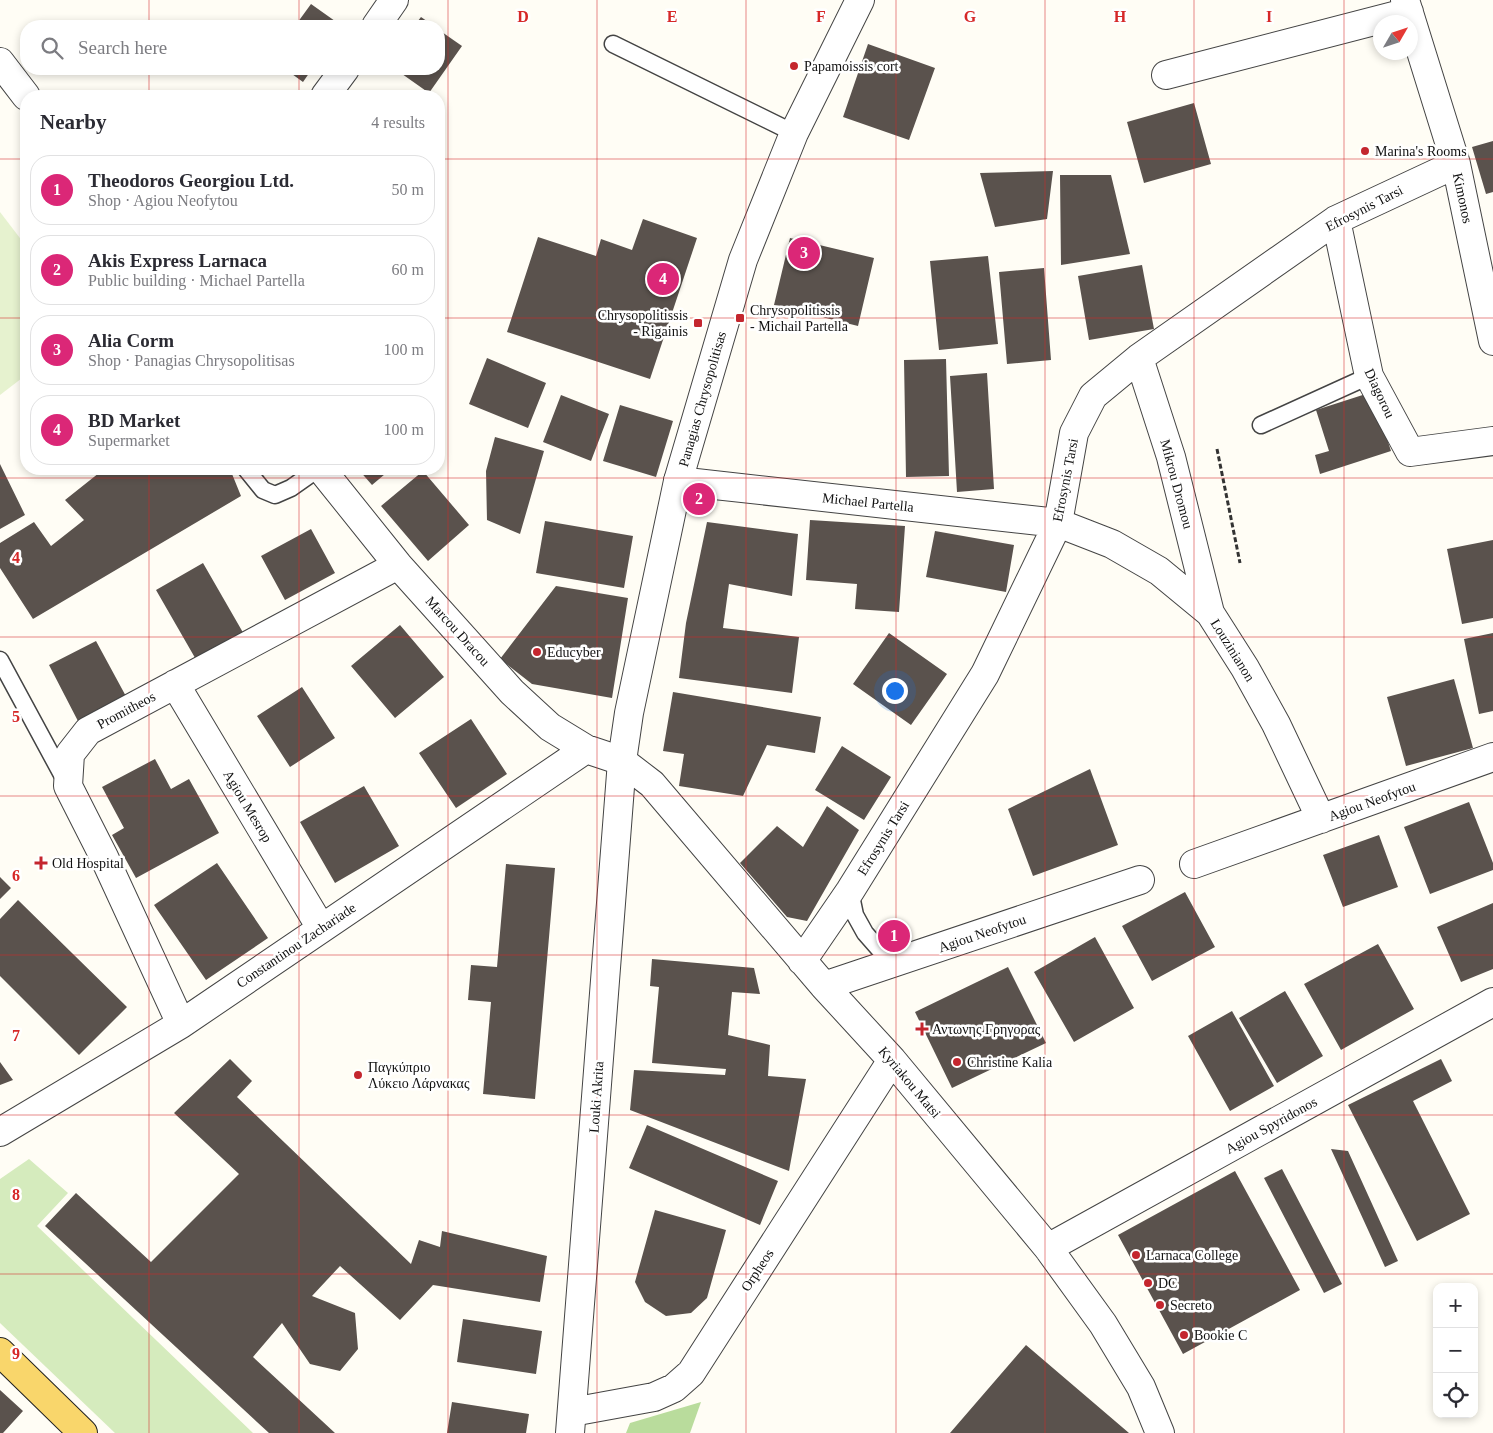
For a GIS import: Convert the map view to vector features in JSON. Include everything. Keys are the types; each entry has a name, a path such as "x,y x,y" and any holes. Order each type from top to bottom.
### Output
{"main road":[{"path":"0,1352 74,1430"}],"street":[{"path":"380,20 394,0"},
{"name":"Panagias Chrysopolitisas","path":"622,761 628,713 678,481 743,260 794,133 860,0"},
{"path":"1166,75 1407,6"},
{"name":"Kimonos","path":"1407,6 1456,164 1492,334"},
{"path":"0,62 21,90"},
{"path":"329,90 341,75"},
{"name":"Efrosynis Tarsi","path":"802,961 850,891 985,674 1058,523 1074,432 1093,396 1139,358 1336,220 1456,164"},
{"name":"Diagorou","path":"1336,220 1369,376 1410,452 1493,441"},
{"name":"Mikrou Dromou","path":"1139,358 1170,457 1210,613"},
{"name":"Marcou Dracou","path":"324,475 398,566 512,692 550,727 586,748 622,761"},
{"name":"Michael Partella","path":"678,481 1058,523"},
{"name":"Louzinianon","path":"1058,523 1112,544 1159,571 1210,613 1245,668 1276,724 1321,819"},
{"name":"Promitheos","path":"68,786 70,754 88,731 398,566"},
{"name":"Agiou Mesrop","path":"175,684 321,928"},
{"name":"Constantinou Zachariade","path":"0,1132 181,1024 586,748"},
{"name":"Agiou Neofytou","path":"1194,864 1493,757"},
{"name":"Kyriakou Matsi","path":"622,761 652,784 802,961 892,1060 1048,1248 1103,1324 1141,1387 1160,1433"},
{"name":"Louki Akrita","path":"571,1422 622,761"},
{"path":"68,786 104,857 181,1024"},
{"name":"Agiou Neofytou","path":"824,986 1140,880"},
{"name":"Agiou Spyridonos","path":"1048,1248 1493,1002"},
{"name":"Orpheos","path":"571,1422 654,1397 674,1388 691,1373 892,1060"}],"lane":[{"path":"613,44 794,133"},
{"path":"1261,425 1369,376"},
{"path":"251,475 263,490 275,495 291,488 310,475"},
{"path":"0,660 68,786"},
{"path":"850,891 855,915 866,933 879,949 902,960"}],"path":[{"path":"1217,449 1240,563"}],"green space":[{"path":"0,212 20,238 20,380 0,395"},
{"path":"29,1159 68,1193 37,1226 253,1433 115,1433 0,1323 0,1179"},
{"path":"701,1402 690,1433 626,1433 630,1423"}],"building":[{"path":"311,4 334,20 299,20"},
{"path":"445,34 462,46 445,70"},
{"path":"868,44 935,68 909,140 843,117"},
{"path":"293,75 308,75 303,82"},
{"path":"404,75 442,75 431,90 425,90"},
{"path":"1194,103 1211,164 1144,183 1127,122"},
{"path":"1493,141 1493,192 1486,194 1472,147"},
{"path":"1053,171 1047,219 995,227 980,173"},
{"path":"1060,175 1111,175 1130,254 1061,265"},
{"path":"643,219 697,238 650,379 507,332 538,237 596,256 601,239 632,250"},
{"path":"790,238 874,258 858,326 774,305"},
{"path":"988,256 998,344 939,350 930,261"},
{"path":"1142,265 1154,329 1089,340 1078,276"},
{"path":"1044,268 1051,360 1007,364 999,272"},
{"path":"487,358 546,383 528,428 469,404"},
{"path":"946,359 949,476 906,477 904,360"},
{"path":"987,373 994,489 957,492 950,376"},
{"path":"1372,392 1391,451 1320,474 1315,455 1329,451 1316,410"},
{"path":"561,395 609,414 591,461 543,442"},
{"path":"620,405 673,421 656,477 603,461"},
{"path":"495,437 544,451 520,534 487,520 486,471"},
{"path":"0,464 25,515 0,529"},
{"path":"96,475 232,475 241,496 33,619 0,568 0,543 34,522 51,546 84,520 65,500"},
{"path":"363,475 384,475 372,485"},
{"path":"418,475 426,475 469,525 428,561 381,506"},
{"path":"810,520 905,526 899,612 855,609 857,584 806,580"},
{"path":"545,521 633,536 624,588 536,573"},
{"path":"707,522 798,534 792,596 729,584 723,628 799,637 792,693 679,678 686,623"},
{"path":"311,529 335,573 285,600 261,556"},
{"path":"935,531 1014,545 1006,592 926,577"},
{"path":"1493,540 1493,618 1462,624 1447,549"},
{"path":"203,563 245,636 198,663 156,590"},
{"path":"556,586 628,598 612,698 532,684 500,659"},
{"path":"400,625 444,677 395,718 351,666"},
{"path":"889,633 947,674 911,725 853,684"},
{"path":"1493,633 1493,711 1479,714 1464,639"},
{"path":"96,641 128,700 80,725 49,665"},
{"path":"1454,679 1473,748 1406,766 1387,697"},
{"path":"302,687 335,738 290,767 257,716"},
{"path":"673,692 821,717 815,753 767,745 743,796 679,786 684,754 663,751"},
{"path":"471,719 507,774 456,808 419,753"},
{"path":"842,746 891,777 864,820 815,790"},
{"path":"155,759 171,789 189,779 219,833 136,878 112,835 124,828 102,787"},
{"path":"1090,769 1118,845 1033,876 1008,809"},
{"path":"364,786 399,846 335,883 300,822"},
{"path":"1469,802 1493,863 1493,870 1430,894 1404,827"},
{"path":"827,806 859,830 807,921 787,917 740,863 777,826 803,847"},
{"path":"1379,835 1398,887 1343,907 1323,855"},
{"path":"217,863 268,938 206,980 154,905"},
{"path":"506,864 555,868 535,1099 483,1094 491,1002 468,1000 471,965 497,967"},
{"path":"0,877 11,888 0,899"},
{"path":"1185,892 1215,947 1152,981 1122,926"},
{"path":"18,900 127,1007 79,1055 0,976 0,919"},
{"path":"1493,903 1493,969 1461,982 1437,927"},
{"path":"1095,937 1134,1008 1074,1042 1034,972"},
{"path":"1378,944 1414,1009 1341,1050 1304,984"},
{"path":"652,959 754,968 760,994 732,992 728,1035 770,1045 768,1076 806,1079 789,1171 630,1110 634,1070 725,1075 726,1069 652,1063 659,987 650,986"},
{"path":"1008,967 1046,1043 952,1088 915,1012"},
{"path":"1285,991 1323,1056 1277,1083 1239,1018"},
{"path":"1232,1011 1274,1086 1230,1111 1188,1036"},
{"path":"230,1059 252,1081 237,1097 411,1264 419,1240 440,1247 442,1231 547,1256 540,1302 433,1285 400,1320 340,1266 312,1296 355,1313 358,1349 340,1371 310,1364 282,1323 253,1357 335,1433 269,1433 45,1226 76,1193 151,1262 239,1174 174,1113"},
{"path":"1441,1059 1452,1081 1413,1101 1470,1214 1417,1241 1348,1105"},
{"path":"0,1062 13,1080 0,1085"},
{"path":"647,1125 778,1181 760,1225 629,1168"},
{"path":"1331,1149 1348,1151 1398,1261 1385,1267"},
{"path":"1282,1169 1342,1284 1324,1293 1264,1178"},
{"path":"1235,1171 1300,1290 1183,1354 1118,1235"},
{"path":"655,1210 726,1230 707,1298 691,1313 666,1316 645,1302 635,1282"},
{"path":"463,1319 542,1331 536,1374 457,1362"},
{"path":"1026,1345 1129,1433 950,1433"},
{"path":"0,1390 23,1411 3,1433 0,1433"},
{"path":"452,1402 529,1414 526,1433 447,1433"}],"place":[{"name":"Papamoissis cort","path":"794,66"},
{"name":"Marina's Rooms","path":"1365,151"},
{"name":"Alia Corm","path":"804,253"},
{"name":"BD Market","path":"663,279"},
{"name":"Chrysopolitissis - Michail Partella","path":"740,318"},
{"name":"Chrysopolitissis - Rigainis","path":"698,323"},
{"name":"Akis Express Larnaca","path":"699,499"},
{"name":"Educyber","path":"537,652"},
{"name":"Old Hospital","path":"41,863"},
{"name":"Theodoros Georgiou Ltd.","path":"894,936"},
{"name":"Αντωνης Γρηγορας","path":"922,1029"},
{"name":"Christine Kalia","path":"957,1062"},
{"name":"Παγκύπριο Λύκειο Λάρνακας","path":"358,1075"},
{"name":"Larnaca College","path":"1136,1255"},
{"name":"DC","path":"1148,1283"},
{"name":"Secreto","path":"1160,1305"},
{"name":"Bookie C","path":"1184,1335"}]}
